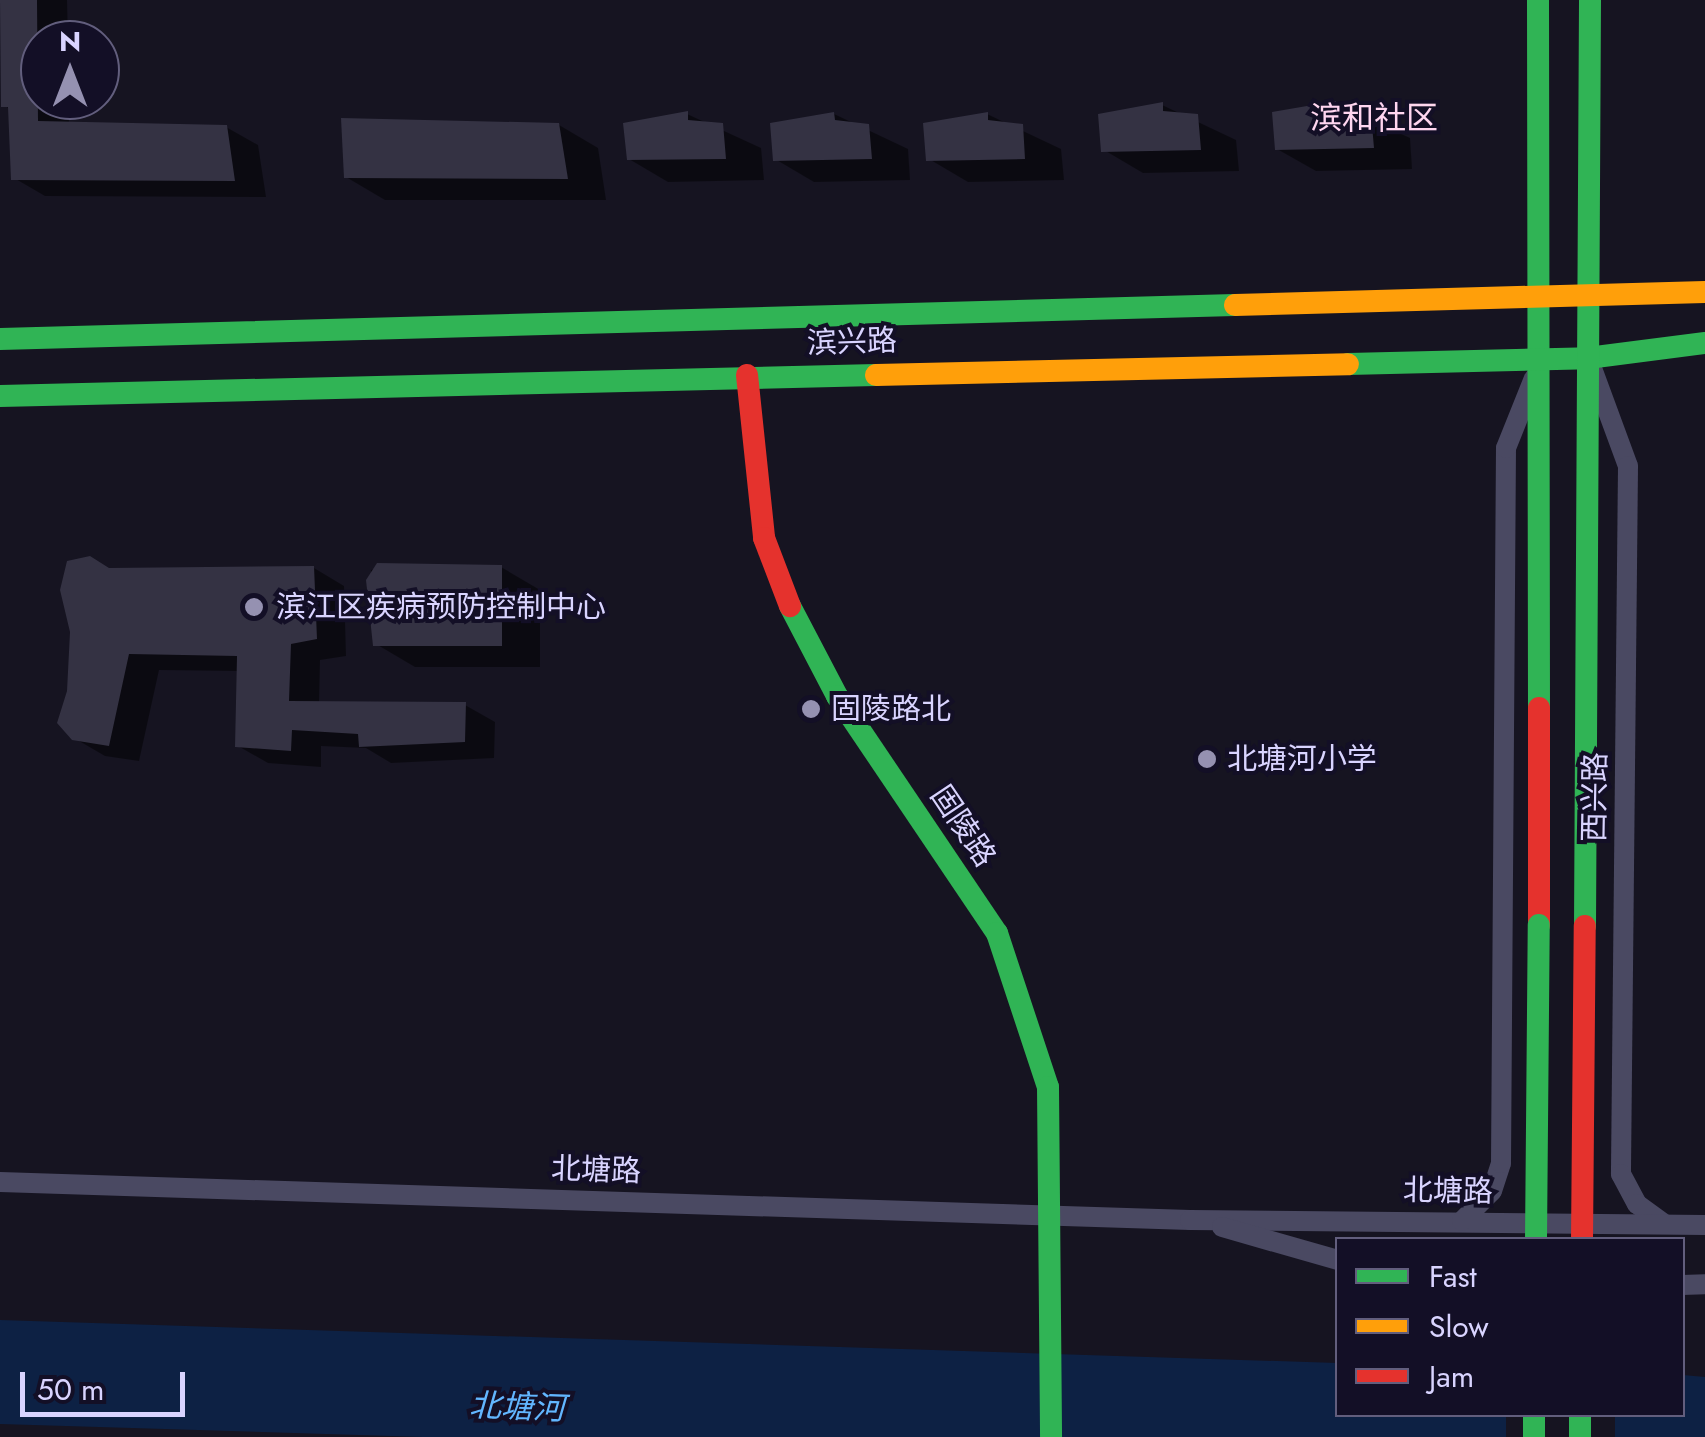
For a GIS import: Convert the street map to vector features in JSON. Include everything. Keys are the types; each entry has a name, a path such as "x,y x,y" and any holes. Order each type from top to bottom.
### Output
{"main road":[{"name":"西兴路","path":"1536,1237 1542,357 1538,294 1538,0"},
{"name":"西兴路","path":"1582,1237 1590,0"},
{"name":"滨兴路","path":"0,338 1705,292"},
{"name":"滨兴路","path":"0,396 747,375 1588,358 1705,343"},
{"name":"固陵路","path":"747,375 764,538 792,613 836,696 997,933 1048,1087 1051,1437"}],"street":[{"name":"西兴路","path":"1462,1222 1492,1190 1501,1162 1506,448 1542,357"},
{"name":"西兴路","path":"1588,358 1628,466 1621,1174 1637,1204 1665,1224"},
{"name":"北塘路","path":"0,1182 1190,1220 1705,1225"},
{"name":"北塘路","path":"1190,1220 1335,1259"}],"water":[{"name":"北塘河","path":"0,1320 1335,1363 1335,1417 1685,1417 1685,1375 1705,1377 1705,1437 423,1437 0,1424"}],"pier":[{"path":"1506,1417 1615,1417 1615,1437 1506,1437"}],"building":[{"path":"0,0 37,0 37,20 20,20 20,120 227,125 235,181 11,180 8,107 1,107"},
{"path":"1336,101 1337,110 1371,113 1374,148 1275,150 1272,112"},
{"path":"1163,102 1163,111 1198,114 1201,150 1101,152 1098,114"},
{"path":"688,111 688,120 723,123 726,159 627,160 623,123"},
{"path":"834,112 835,120 869,124 872,159 773,161 770,123"},
{"path":"988,112 988,120 1023,124 1025,159 926,161 923,123"},
{"path":"341,118 559,123 568,179 344,178"},
{"path":"90,556 109,568 314,566 317,639 291,644 289,701 466,702 465,742 359,747 358,734 292,730 291,751 235,747 237,656 129,654 109,746 72,740 57,723 67,691 70,632 60,590 67,561"},
{"name":"滨江区疾病预防控制中心","path":"377,563 502,565 502,646 373,646 366,580"}],"traffic: fast":[{"path":"1538,0 1539,708"},
{"path":"1585,926 1590,0"},
{"path":"0,339 1235,305"},
{"path":"1348,364 1588,358 1705,343"},
{"path":"0,396 876,375"},
{"path":"790,606 837,696 997,933 1048,1087 1051,1437"},
{"path":"1536,1237 1539,925"},
{"path":"1534,1417 1534,1437"},
{"path":"1580,1417 1580,1437"}],"traffic: slow":[{"path":"1235,305 1705,292"},
{"path":"876,375 1348,364"}],"traffic: jam":[{"path":"747,375 764,538 790,606"},
{"path":"1539,708 1539,925"},
{"path":"1582,1237 1585,926"}],"place":[{"name":"滨江区疾病预防控制中心","path":"254,607"},
{"name":"固陵路北","path":"811,709"},
{"name":"北塘河小学","path":"1207,759"}],"district":[{"name":"滨和社区","path":"1374,118"}]}
